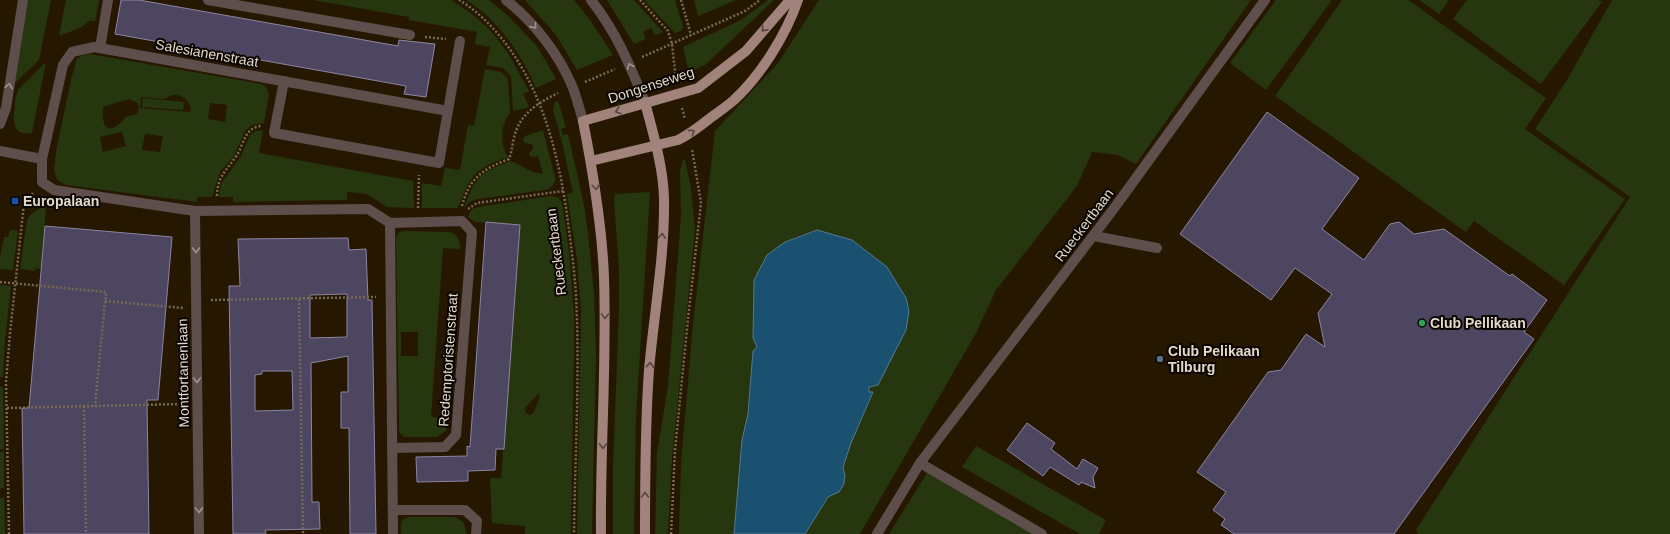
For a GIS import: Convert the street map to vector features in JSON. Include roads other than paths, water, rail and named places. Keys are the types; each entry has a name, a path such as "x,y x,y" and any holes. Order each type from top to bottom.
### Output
{"main road":[{"name":"Dongenseweg","path":"583,121 698,88 746,50 790,0"},
{"path":"591,161 678,140 689,135 734,100 756,75 781,39 792,18 798,0"},
{"path":"645,102 656,145 664,197 662,235 649,371 645,468 645,534"},
{"path":"583,121 595,182 604,276 605,350 601,534"}],"street":[{"path":"0,124 6,108 23,0"},
{"path":"100,48 108,0"},
{"path":"208,0 410,35"},
{"path":"506,0 530,21 545,39 572,87 583,121"},
{"path":"591,0 616,36 645,102"},
{"name":"Rueckertbaan","path":"877,534 920,463 1094,236 1264,0"},
{"path":"284,81 274,133 439,163 460,41"},
{"name":"Salesianenstraat","path":"195,211 54,190 42,182 42,159 63,65 72,52 94,47 448,111"},
{"path":"0,151 42,159"},
{"path":"195,211 368,209 390,222 393,534"},
{"name":"Montfortanenlaan","path":"195,211 199,534"},
{"name":"Redemptoristenstraat","path":"390,222 462,221 472,232 456,435 445,447 392,448"},
{"path":"1094,236 1157,248"},
{"path":"920,463 1042,534"},
{"path":"393,510 465,510 477,521 476,534"}],"water":[{"path":"817,230 852,240 887,267 906,298 909,311 906,330 878,385 869,387 869,392 873,392 851,443 843,467 845,476 844,484 839,492 828,497 805,534 734,534 742,440 748,414 753,351 757,347 753,338 754,280 767,255 785,242"}],"place":[{"name":"Europalaan","path":"15,201"},
{"name":"Club Pellikaan","path":"1422,323"},
{"name":"Club Pelikaan Tilburg","path":"1160,359"}]}
